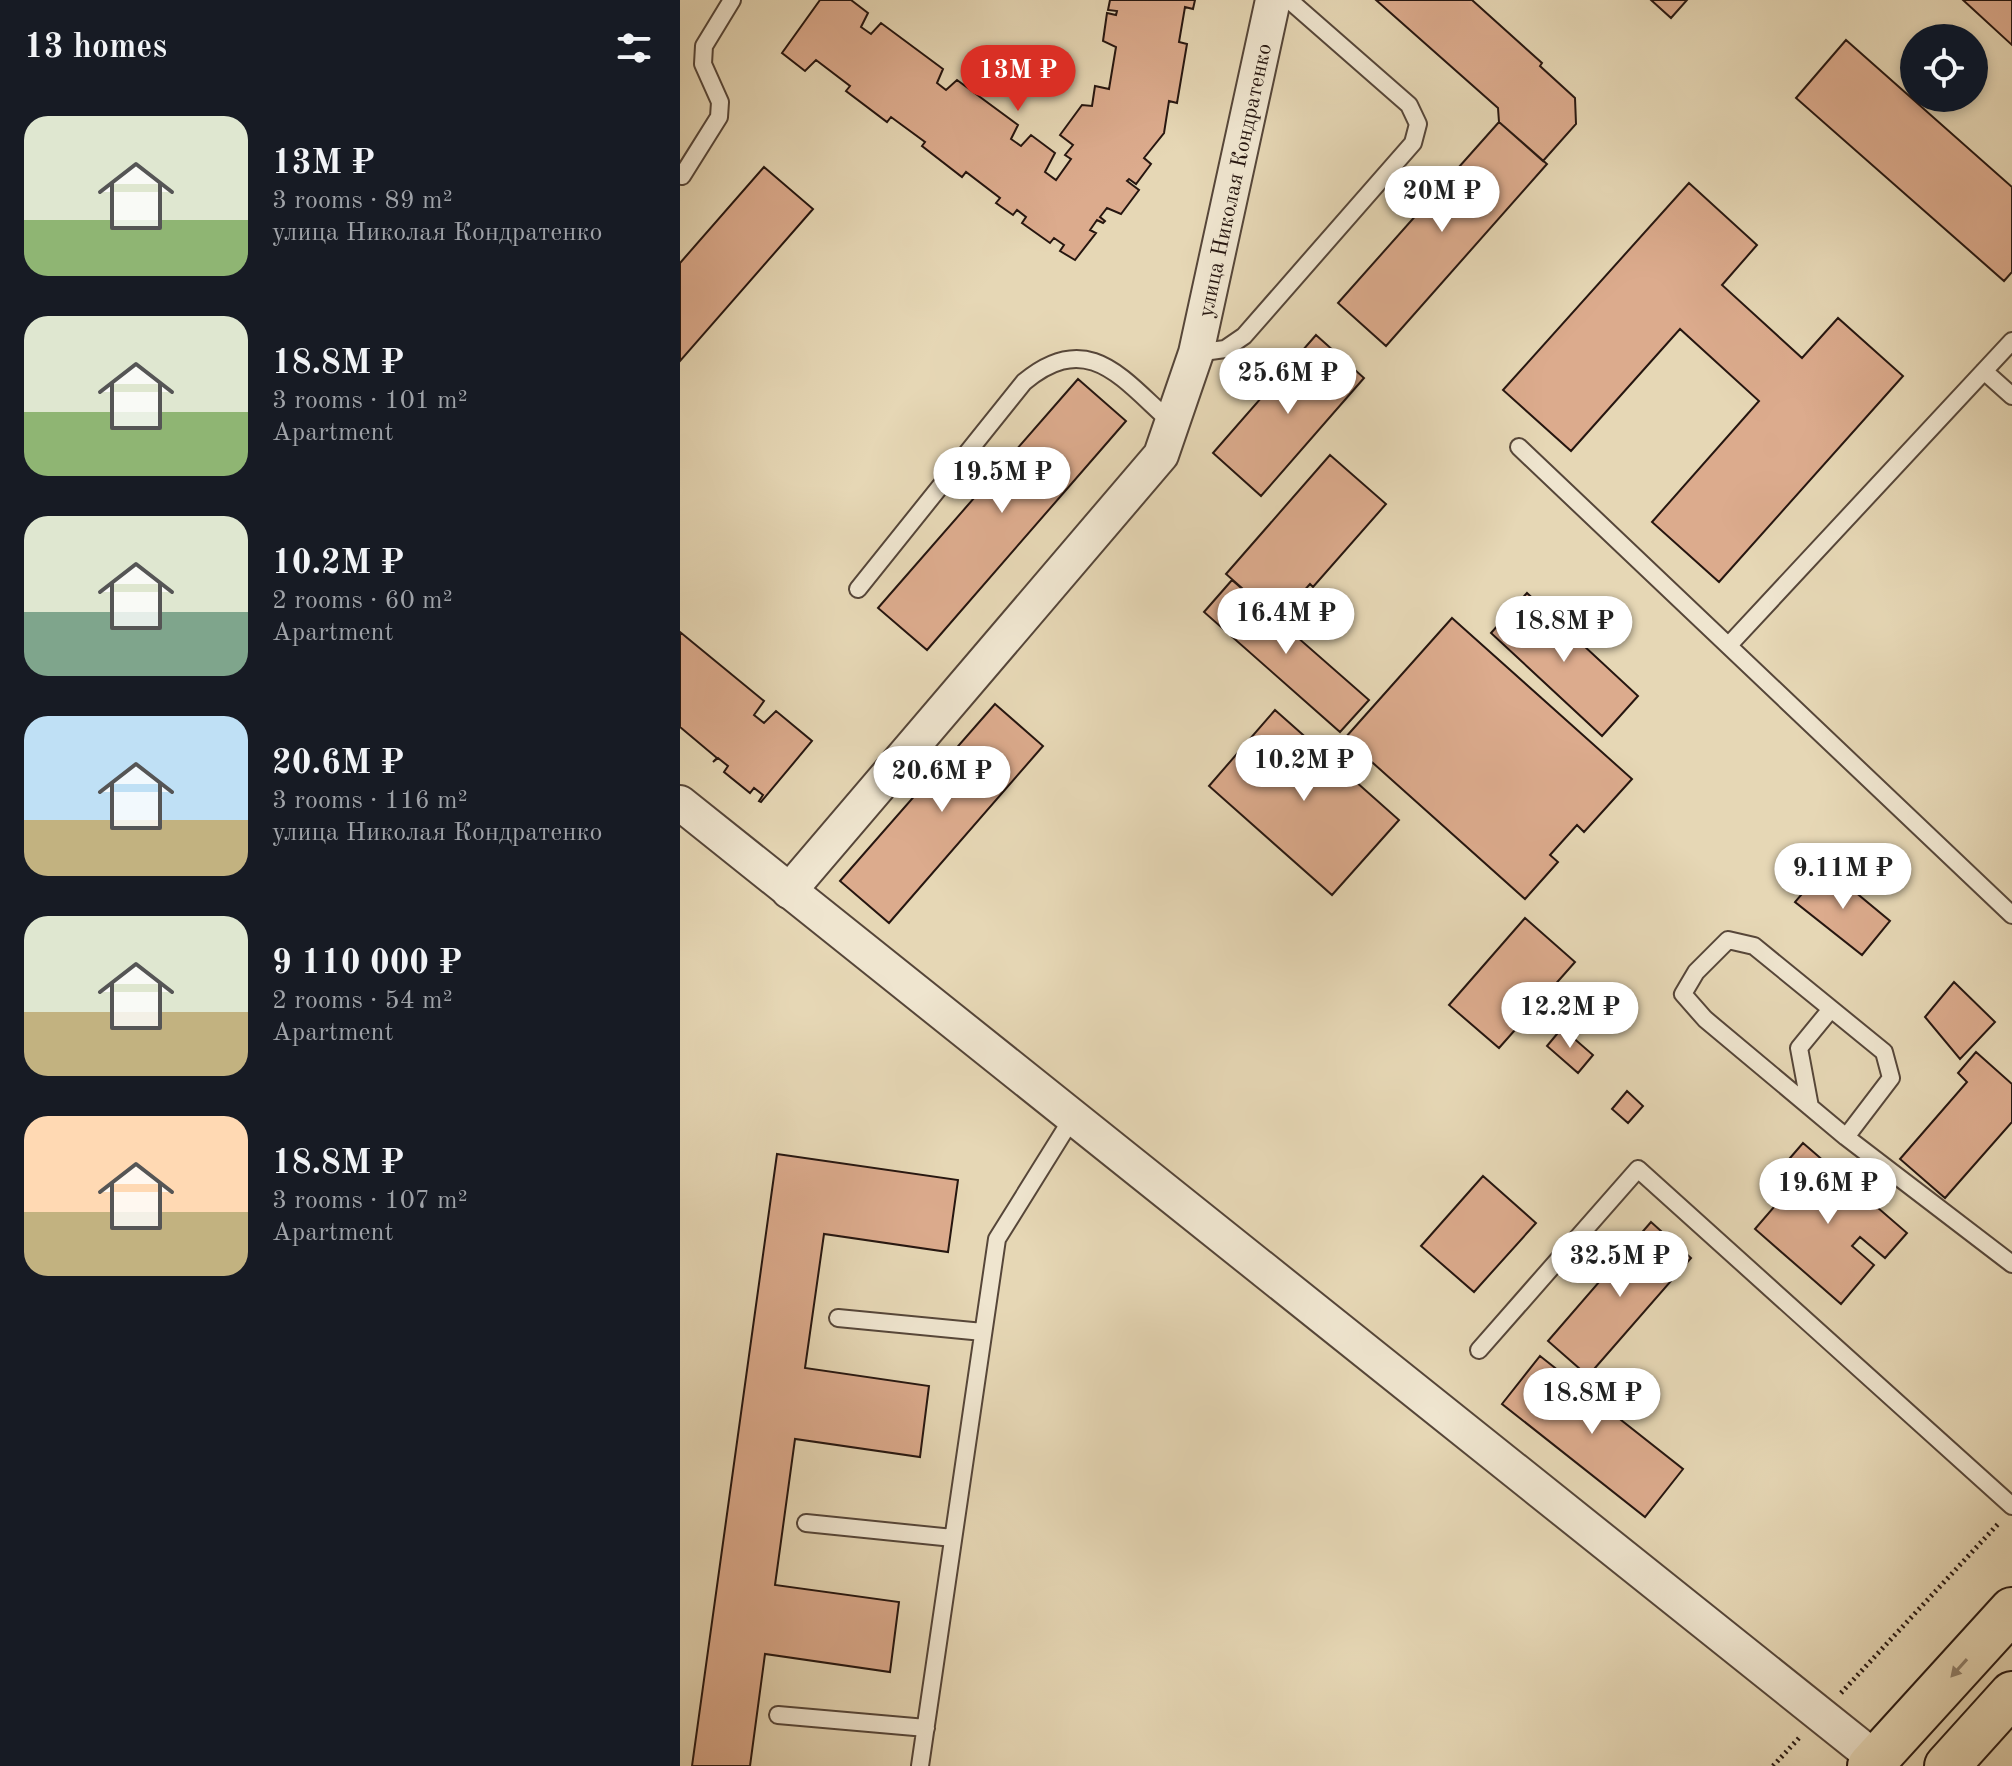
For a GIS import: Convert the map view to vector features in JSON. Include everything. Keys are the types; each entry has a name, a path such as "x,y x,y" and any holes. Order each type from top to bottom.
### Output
{"main road":[{"path":"1873,1763 2012,1610"},
{"path":"1947,1766 2012,1694"}],"street":[{"name":"улица Николая Кондратенко","path":"789,891 1161,455 1196,353 1273,0"},
{"path":"680,803 1821,1715 1873,1763"}],"lane":[{"path":"681,177 719,117 720,102 703,64 704,46 732,0"},
{"path":"1196,353 1225,349 1244,336 1413,143 1418,124 1409,105 1289,0"},
{"path":"1729,645 2012,341"},
{"path":"858,589 1024,382 1042,367 1064,357 1090,360 1112,370 1173,424"},
{"path":"1984,371 2012,396"},
{"path":"1519,447 2012,915"},
{"path":"1846,1137 1891,1078 1884,1052 1754,946 1728,940 1696,972 1683,994 1705,1019 1846,1137 2012,1264"},
{"path":"1810,1107 1799,1048 1831,1009"},
{"path":"920,1766 997,1239 1073,1117"},
{"path":"1479,1350 1638,1169 2012,1506"},
{"path":"838,1318 983,1332"},
{"path":"806,1523 953,1538"},
{"path":"778,1715 926,1728"}],"path":[{"path":"1773,1766 2001,1520"}],"building":[{"path":"820,0 851,0 868,13 861,27 871,34 881,23 943,69 937,83 946,90 957,80 1018,125 1011,139 1021,146 1031,135 1055,153 1045,172 1056,180 1071,159 1065,155 1073,145 1060,135 1082,105 1092,106 1095,86 1109,89 1116,47 1103,41 1107,13 1116,15 1117,11 1108,10 1110,0 1195,0 1193,9 1185,7 1179,42 1187,44 1177,103 1169,101 1164,133 1144,158 1151,164 1136,184 1129,179 1127,181 1139,190 1121,214 1107,208 1100,217 1105,221 1097,220 1090,230 1096,233 1075,260 1060,251 1064,245 1054,238 1050,243 1022,223 1026,217 1017,210 1013,215 996,203 1000,198 966,172 962,177 922,146 925,142 891,117 887,122 846,91 850,86 816,60 805,71 782,53"},
{"path":"1376,0 1472,0 1542,63 1540,66 1575,98 1576,124 1543,161 1499,122 1498,108"},
{"path":"1651,0 1687,0 1671,18"},
{"path":"1963,0 2012,0 2012,45"},
{"path":"1846,40 1900,88 1900,112 1927,112 2012,187 2012,272 2004,281 1796,98"},
{"path":"1499,122 1547,164 1386,346 1338,303"},
{"path":"764,167 813,209 680,361 680,263"},
{"path":"1689,183 1757,245 1722,285 1802,358 1838,318 1903,376 1719,582 1652,522 1759,401 1680,329 1571,451 1503,390"},
{"path":"1316,335 1364,378 1261,496 1213,453"},
{"path":"1078,379 1126,421 927,650 878,608"},
{"path":"1330,455 1386,504 1313,587 1310,584 1278,620 1226,574"},
{"path":"1232,580 1369,700 1340,732 1204,612"},
{"path":"1527,593 1638,696 1602,736 1491,633"},
{"path":"1452,618 1632,779 1584,832 1577,825 1550,855 1558,862 1525,899 1345,738"},
{"path":"680,632 764,701 754,715 764,723 776,711 812,741 761,802 763,795 754,788 750,793 724,772 728,766 718,758 713,762 717,758 680,727"},
{"path":"995,704 1043,746 889,923 840,881"},
{"path":"1275,710 1399,820 1332,895 1209,786"},
{"path":"1825,867 1890,921 1862,955 1795,902"},
{"path":"1525,918 1575,962 1499,1048 1449,1005"},
{"path":"1954,982 1995,1022 1960,1059 1925,1017"},
{"path":"1562,1028 1593,1055 1578,1073 1547,1046"},
{"path":"1976,1052 2012,1084 2012,1122 1945,1198 1900,1159 1967,1082 1958,1073"},
{"path":"1627,1091 1643,1106 1628,1123 1612,1109"},
{"path":"1803,1143 1907,1233 1885,1258 1860,1237 1852,1246 1874,1265 1841,1304 1755,1229 1799,1178 1784,1165"},
{"path":"777,1154 958,1180 948,1252 824,1234 805,1368 929,1386 920,1457 795,1439 775,1585 899,1602 890,1672 765,1654 750,1766 692,1766"},
{"path":"1483,1176 1536,1223 1474,1292 1421,1246"},
{"path":"1651,1222 1691,1258 1588,1376 1548,1341"},
{"path":"1540,1356 1683,1469 1645,1517 1502,1404"}]}
